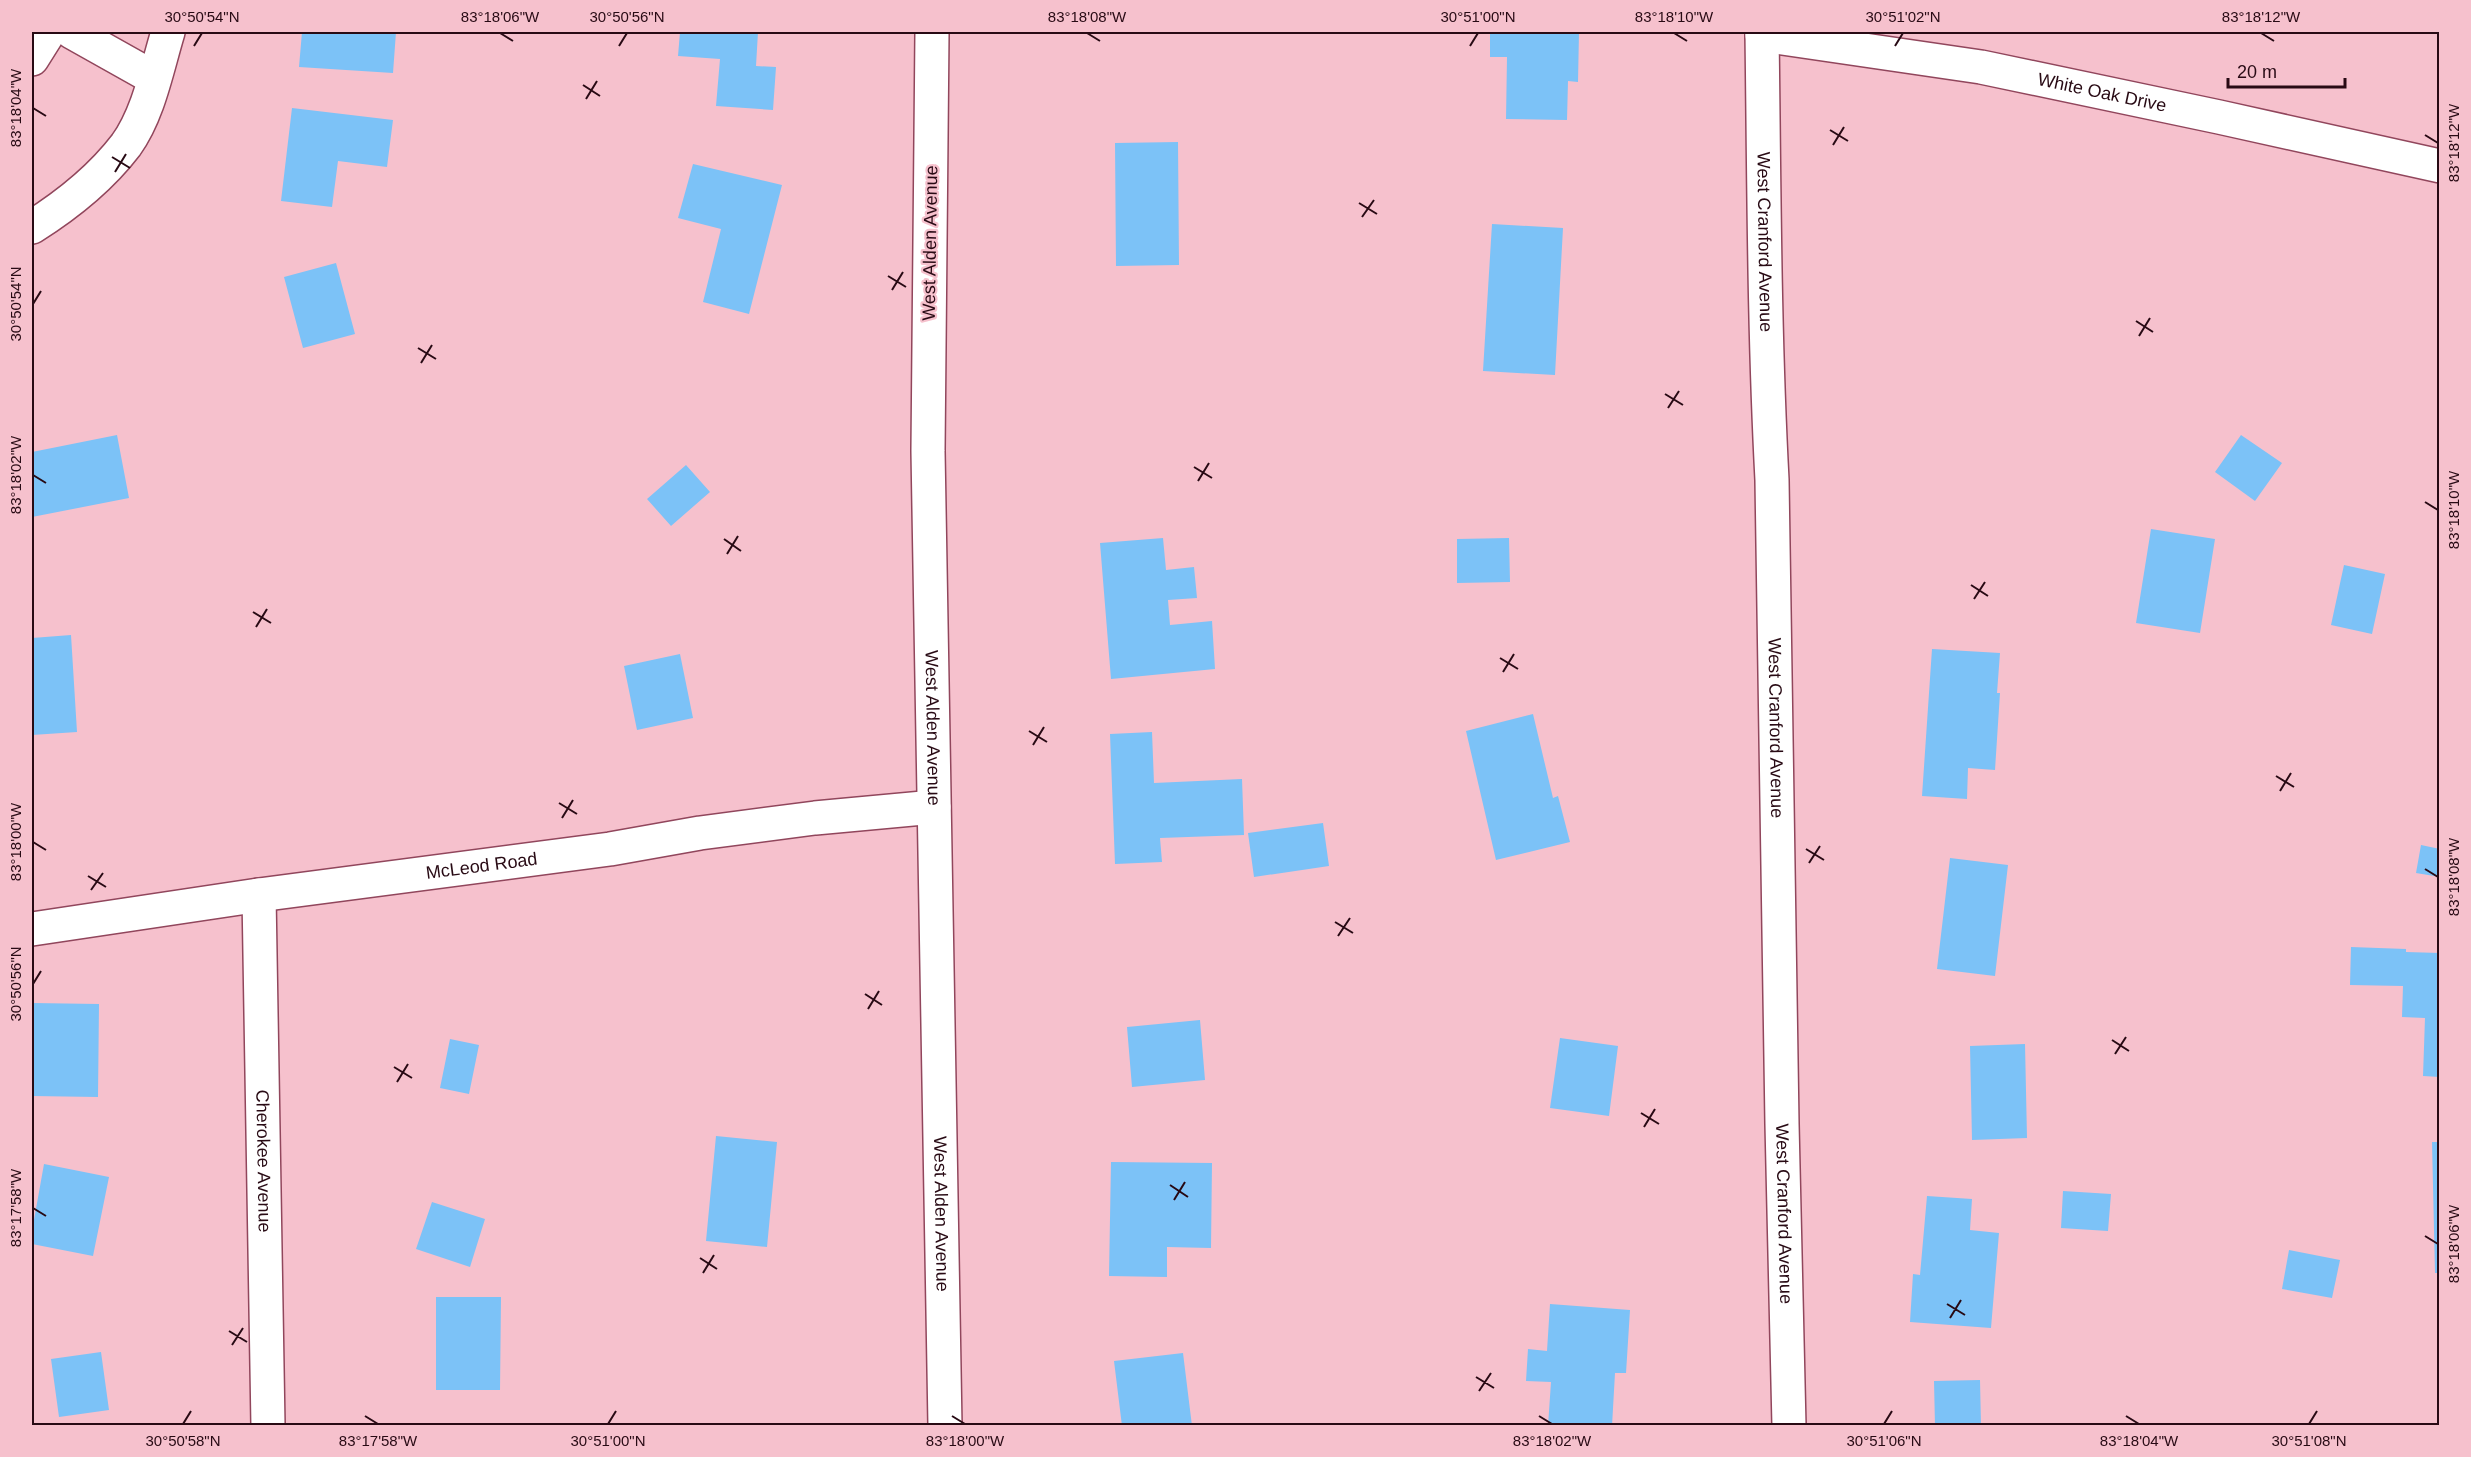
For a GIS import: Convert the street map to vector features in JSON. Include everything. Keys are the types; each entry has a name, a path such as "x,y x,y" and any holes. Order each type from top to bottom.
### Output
{"street":[{"path":"32,59 49,32"},
{"path":"72,32 154,78"},
{"path":"32,227 63,207 97,178 127,143 144,109 168,32"},
{"name":"West Alden Avenue","path":"932,32 928,451 945,1425"},
{"name":"White Oak Drive","path":"1762,33 1981,67 2439,166"},
{"name":"West Cranford Avenue","path":"1762,33 1762,179 1767,389 1772,480 1789,1425"},
{"name":"McLeod Road","path":"32,929 259,895 610,849 700,833 803,819 934,807"},
{"name":"Cherokee Avenue","path":"259,895 268,1425"}],"building":[{"path":"302,32 396,32 393,73 299,67"},
{"path":"680,32 758,32 756,66 776,67 773,110 716,106 720,59 678,56"},
{"path":"1490,32 1579,32 1578,82 1568,81 1567,120 1506,119 1507,57 1490,57"},
{"path":"292,108 393,120 387,167 338,161 332,207 281,201"},
{"path":"1178,142 1179,265 1116,266 1115,143"},
{"path":"693,164 782,185 749,314 703,302 721,229 678,218"},
{"path":"1492,224 1563,228 1555,375 1483,371"},
{"path":"336,263 355,334 303,348 284,277"},
{"path":"117,435 129,498 32,517 32,452"},
{"path":"2241,435 2282,463 2255,501 2215,472"},
{"path":"686,465 710,492 671,526 647,499"},
{"path":"2151,529 2215,539 2200,633 2136,623"},
{"path":"1163,538 1166,570 1194,567 1197,598 1168,600 1170,625 1212,621 1215,669 1111,679 1100,543"},
{"path":"1509,538 1510,582 1457,583 1457,539"},
{"path":"2344,565 2385,574 2372,634 2331,625"},
{"path":"71,635 77,732 32,735 32,638"},
{"path":"1932,649 2000,653 1995,770 1968,768 1967,799 1922,796"},
{"path":"680,654 693,718 637,730 624,666"},
{"path":"1533,714 1553,798 1558,796 1570,842 1496,860 1466,731"},
{"path":"1152,732 1154,783 1242,779 1244,835 1160,838 1162,862 1115,864 1110,734"},
{"path":"1323,823 1329,866 1254,877 1248,833"},
{"path":"2421,845 2440,849 2440,877 2416,873"},
{"path":"1950,858 2008,865 1995,976 1937,969"},
{"path":"2351,947 2440,953 2440,1077 2423,1076 2425,1018 2402,1017 2403,986 2350,985"},
{"path":"32,1003 99,1004 98,1097 32,1096"},
{"path":"1200,1020 1205,1080 1132,1087 1127,1027"},
{"path":"1560,1038 1618,1046 1609,1116 1550,1108"},
{"path":"450,1039 479,1045 469,1094 440,1088"},
{"path":"2025,1044 2027,1138 1972,1140 1970,1046"},
{"path":"716,1136 777,1142 767,1247 706,1241"},
{"path":"2432,1142 2440,1142 2440,1273 2435,1273"},
{"path":"1111,1162 1212,1163 1211,1248 1167,1247 1167,1277 1109,1276"},
{"path":"44,1164 109,1177 93,1256 32,1244 32,1231"},
{"path":"2063,1191 2111,1194 2108,1231 2061,1228"},
{"path":"1927,1196 1972,1199 1970,1230 1999,1233 1991,1328 1910,1322 1913,1274 1920,1275"},
{"path":"432,1202 485,1219 470,1267 416,1249"},
{"path":"2289,1250 2340,1260 2332,1298 2282,1289"},
{"path":"436,1297 501,1297 500,1390 436,1390"},
{"path":"1550,1304 1630,1310 1626,1373 1615,1373 1612,1426 1548,1426 1551,1382 1526,1381 1528,1349 1547,1351"},
{"path":"101,1352 109,1410 59,1417 51,1359"},
{"path":"1183,1353 1192,1426 1122,1426 1114,1361"},
{"path":"1980,1380 1981,1426 1935,1426 1934,1381"}]}
